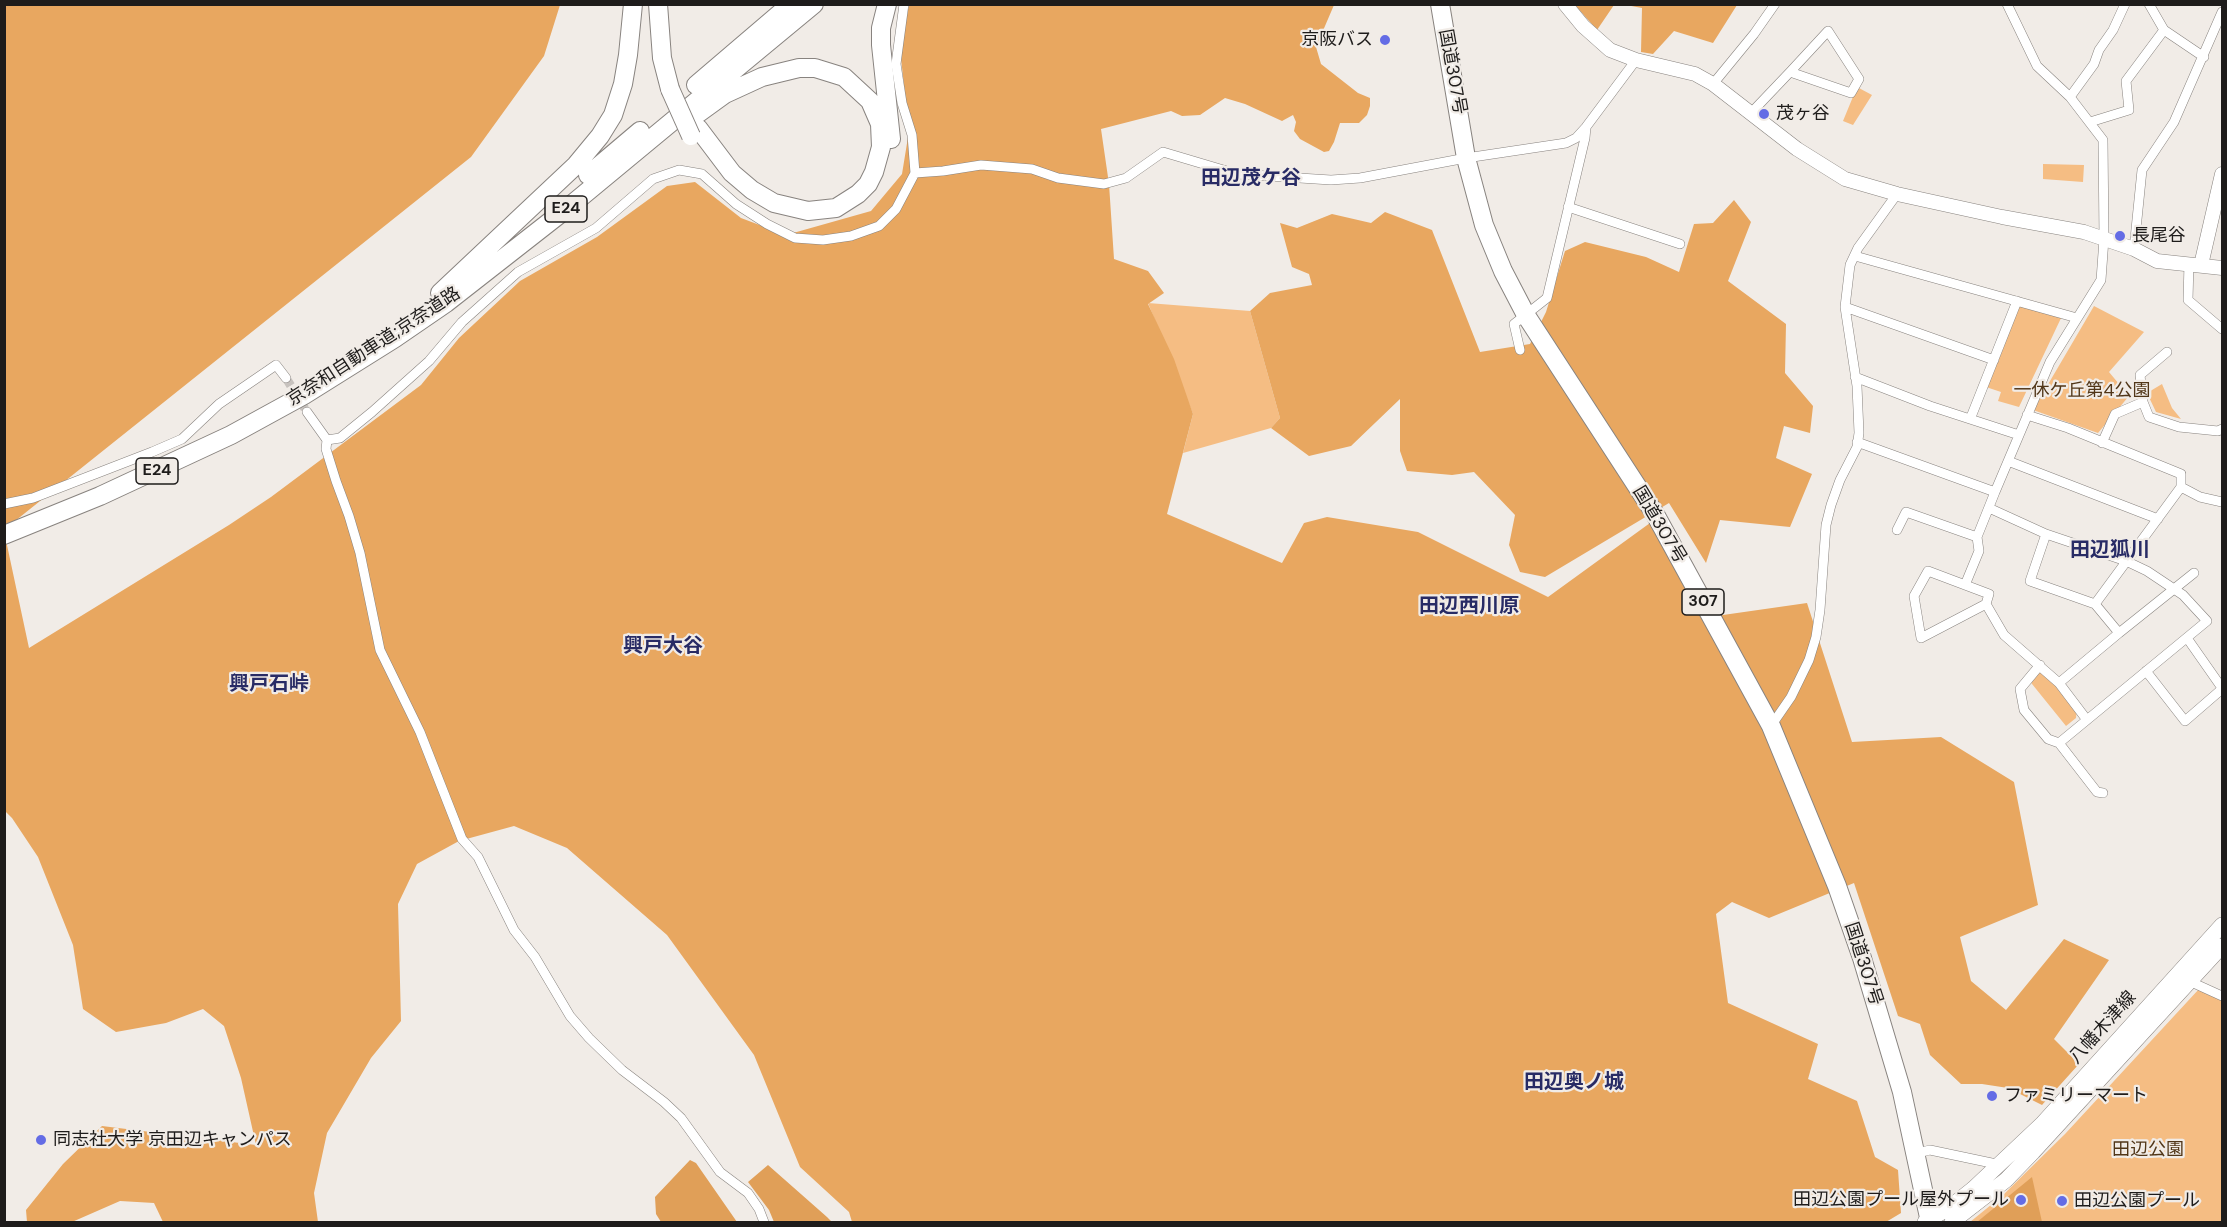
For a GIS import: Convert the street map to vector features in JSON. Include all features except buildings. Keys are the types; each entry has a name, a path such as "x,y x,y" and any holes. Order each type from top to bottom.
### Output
{"highway":[{"path":"440,293 576,165 600,136 613,115 623,84 633,4"},
{"path":"658,4 662,58 674,86 686,105 695,132 715,168 749,200 778,215 810,220 822,220 856,207 870,196 880,183 886,169 892,148 881,45 881,28 887,4"},
{"path":"667,4 668,42 674,86"},
{"name":"京奈和自動車道;京奈道路","path":"4,528 98,491 228,428 353,354 440,293 544,212 791,4"},
{"name":"京奈和自動車道;京奈道路","path":"4,535 100,496 231,435 358,362 460,293 588,191 814,4"},
{"name":"国道307号","path":"1440,4 1466,158 1484,225 1503,272 1525,314 1655,514 1771,726 1833,876 1862,958 1890,1050 1917,1153 1929,1222"},
{"path":"460,293 593,197 677,128 725,94 776,72 815,68 843,77 870,101 880,124 881,147 874,172 868,184 858,194 836,208 808,212 774,203 752,190 695,132"}],"main road":[{"name":"八幡木津線","path":"1929,1222 2001,1165 2042,1124 2223,925"},
{"name":"八幡木津線","path":"1952,1222 2006,1180 2223,946"}],"street":[{"path":"327,440 340,438 372,412 429,361 462,322 518,272 596,228 653,179 679,170 702,174 736,204 766,224 795,238 823,240 852,236 879,226 896,209 915,172 912,135 902,103 896,64 904,4"},
{"path":"1565,4 1583,26 1610,50 1636,60 1695,74 1713,84 1797,149 1845,179 1897,194 2074,230 2134,249 2157,261 2223,268"},
{"path":"1713,84 1775,4"},
{"path":"1965,585 1979,551 1977,537 2050,362 2101,280 2104,238 2103,140 2070,97 2037,66 2007,4"},
{"path":"2070,97 2094,63 2099,50 2113,30 2126,4"},
{"path":"2150,5 2164,30 2204,57"},
{"path":"2134,249 2142,171 2174,122 2223,12"},
{"path":"2090,122 2129,110 2126,81 2164,30"},
{"path":"1750,114 1828,32 1859,79 1851,93 1790,72"},
{"path":"915,172 943,171 981,165 1032,169 1058,178 1104,184 1126,178 1163,152 1237,174 1331,180 1360,178 1466,158 1566,143 1576,138 1586,127 1636,60"},
{"path":"1520,350 1514,324 1547,298 1586,127"},
{"path":"2223,174 2194,264 2188,300 2223,329"},
{"path":"1771,726 1791,697 1809,660 1816,637 1821,610 1826,525 1840,480 1857,447 1860,433 1845,307 1850,265 1858,248 1897,194"},
{"path":"1568,207 1680,244"},
{"path":"1855,256 2077,318"},
{"path":"1971,417 2017,301"},
{"path":"1845,307 1994,360"},
{"path":"2167,352 2140,375 2143,402 2149,417 2179,427 2218,431 2223,429"},
{"path":"4,504 33,498 182,439 219,404 276,365 286,378"},
{"path":"1855,377 1930,406 1971,417 2019,435"},
{"path":"2102,443 2115,414 2143,402"},
{"path":"307,412 327,440 326,448 360,553 380,650 420,732 462,838 478,857 514,930 536,957 570,1016 622,1070 681,1118 720,1172 748,1193 765,1222"},
{"path":"2027,415 2068,428 2181,474 2181,487 2095,604"},
{"path":"1857,442 1995,492"},
{"path":"2008,461 2158,519"},
{"path":"2181,487 2200,497 2223,501"},
{"path":"1989,508 2046,534 2127,561 2147,571 2174,589 2207,621 2059,743"},
{"path":"1897,530 1906,512 1977,537"},
{"path":"2046,534 2030,581 2095,604 2119,633"},
{"path":"1928,571 1989,594 1986,604 1921,638 1914,596 1928,571"},
{"path":"2059,683 2194,573"},
{"path":"1986,604 2004,635 2059,683 2087,720"},
{"path":"2146,671 2185,721 2223,688 2187,638"},
{"path":"2040,665 2020,688 2024,710 2048,739 2059,743 2097,792 2103,793"},
{"path":"2189,981 2223,996"},
{"path":"1917,1153 1930,1150 2001,1165"}],"green space":[{"path":"1857,87 1872,95 1853,125 1843,121"},
{"path":"2043,164 2084,165 2083,182 2043,179"},
{"path":"2017,301 2062,316 2019,407 1998,401 2001,392 1983,386"},
{"path":"1148,303 1250,311 1280,418 1271,428 1183,453 1193,414"},
{"name":"一休ケ丘第4公園","path":"2094,306 2144,332 2109,372 2129,396 2098,433 2033,410"},
{"path":"2162,384 2172,408 2181,419 2156,412 2147,393"},
{"path":"2040,665 2077,707 2076,718 2066,726 2028,679"},
{"name":"田辺公園","path":"2199,989 2222,999 2222,1222 1970,1222 2002,1196 2065,1134"}],"shaded area":[{"path":"1737,4 1713,43 1674,31 1653,54 1641,52 1642,8 1626,5"},
{"path":"5,5 560,5 544,56 471,157 5,529"},
{"path":"909,5 1334,5 1316,47 1321,64 1358,93 1370,98 1370,106 1367,115 1359,123 1340,123 1329,151 1324,152 1300,139 1294,131 1296,122 1293,115 1282,121 1245,104 1225,98 1200,115 1182,116 1171,111 1101,129 1109,184 1114,259 1148,271 1164,293 1148,304 1174,359 1193,414 1167,514 1282,563 1304,523 1327,517 1418,532 1548,597 1650,523 1702,618 1807,603 1852,742 1941,737 2014,782 2038,905 1960,937 1971,981 2006,1010 2064,939 2109,960 2054,1039 2079,1064 2042,1105 2008,1088 1961,1084 1930,1055 1920,1024 1898,1016 1854,883 1769,918 1732,902 1716,914 1728,1003 1818,1044 1808,1079 1857,1101 1875,1157 1898,1170 1901,1213 1886,1222 852,1222 849,1212 800,1167 754,1055 667,935 567,848 514,826 459,841 417,864 398,904 401,1021 371,1058 327,1133 314,1193 318,1222 163,1222 154,1203 120,1201 72,1222 27,1222 26,1210 63,1164 102,1126 256,1145 241,1078 224,1026 203,1009 166,1023 116,1032 83,1009 73,945 38,857 5,811 4,531 29,648 271,497 421,385 459,338 520,281 597,237 667,186 695,182 741,218 786,235 871,211 902,174 909,131 900,49"},
{"path":"1575,5 1614,5 1597,30"},
{"path":"1734,200 1751,222 1728,281 1786,324 1785,373 1813,406 1810,433 1784,426 1776,458 1812,474 1790,527 1720,520 1706,563 1669,503 1545,577 1520,572 1509,545 1515,515 1474,472 1452,475 1407,471 1400,451 1400,399 1351,446 1309,456 1271,428 1280,418 1250,311 1270,293 1312,285 1309,274 1292,267 1280,223 1297,228 1332,214 1371,223 1385,212 1432,230 1480,352 1530,344 1546,312 1565,251 1585,242 1646,257 1679,272 1694,224 1713,223"},
{"path":"690,1160 696,1163 737,1222 661,1222 656,1214 655,1197"},
{"path":"768,1165 832,1222 774,1222 769,1210 748,1182"},
{"name":"田辺公園プール屋外プール","path":"2032,1177 2042,1222 1977,1222"}],"tunnel":[{"path":"286,378 307,412"}],"place":[{"name":"京阪バス","path":"1385,40"},
{"name":"茂ヶ谷","path":"1764,114"},
{"name":"長尾谷","path":"2120,236"},
{"name":"ファミリーマート","path":"1992,1096"},
{"name":"同志社大学 京田辺キャンパス","path":"41,1140"},
{"name":"田辺公園プール屋外プール","path":"2021,1200"},
{"name":"田辺公園プール","path":"2062,1201"}],"district":[{"name":"田辺茂ケ谷","path":"1251,179"},
{"name":"田辺狐川","path":"2110,551"},
{"name":"田辺西川原","path":"1469,607"},
{"name":"興戸大谷","path":"663,647"},
{"name":"興戸石峠","path":"269,685"},
{"name":"田辺奥ノ城","path":"1574,1083"}]}
